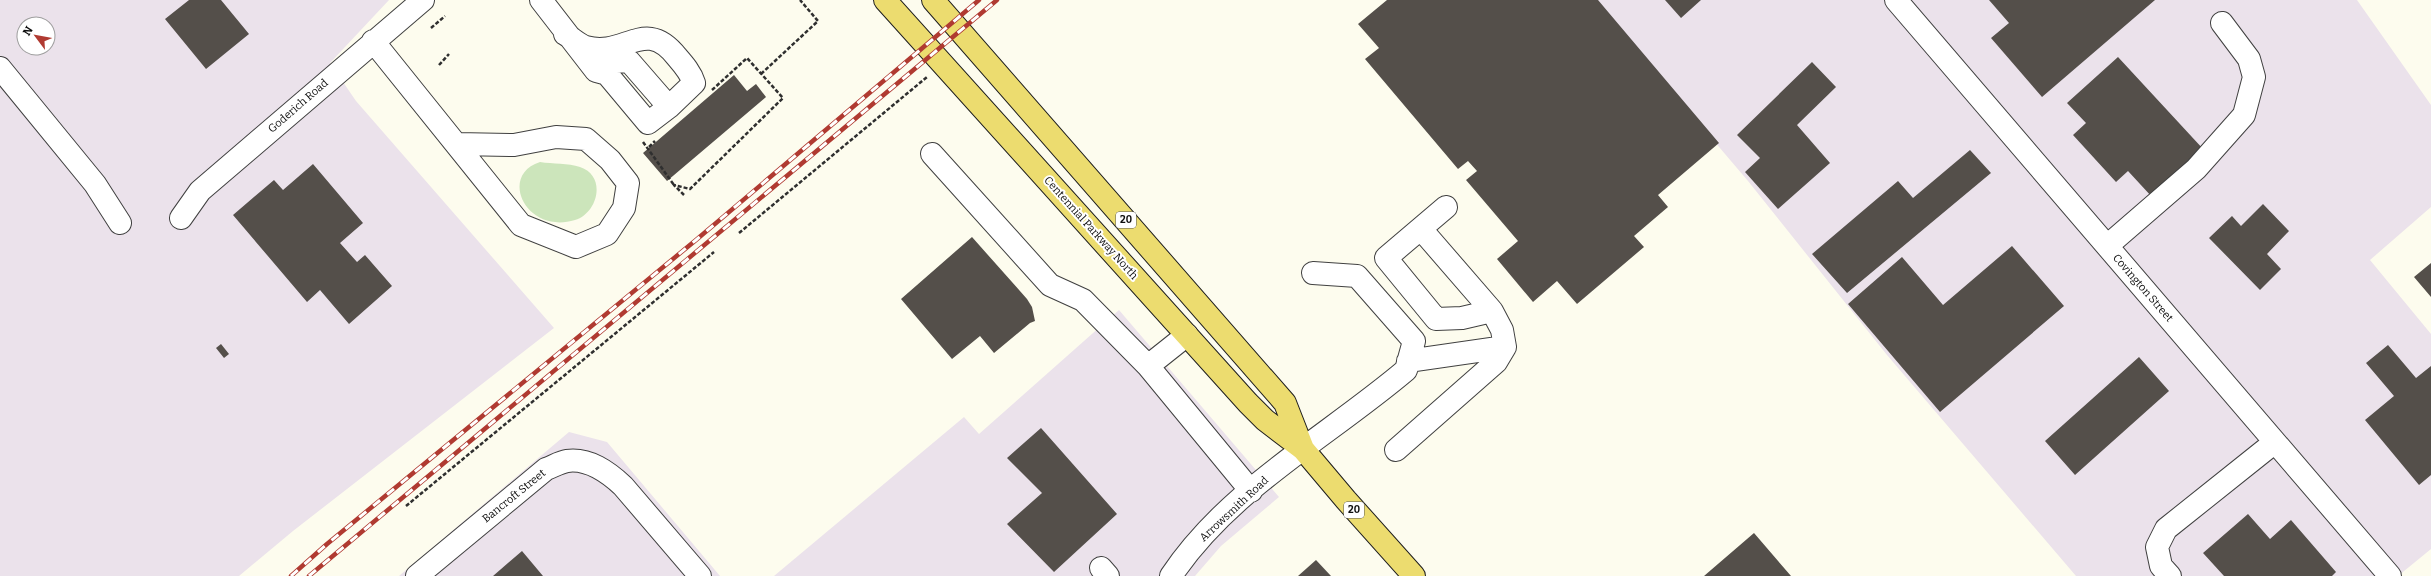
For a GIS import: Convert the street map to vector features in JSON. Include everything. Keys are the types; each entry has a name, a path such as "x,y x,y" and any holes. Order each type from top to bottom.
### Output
{"main road":[{"name":"Centennial Parkway North","path":"885,0 1265,420 1303,449 1414,576"},
{"name":"Centennial Parkway North","path":"933,0 1285,403 1303,449"}],"street":[{"name":"Goderich Road","path":"181,218 200,191 373,41 423,0"},
{"path":"541,0 565,34 596,71 607,74 648,123 669,107 694,83 691,75 669,46 658,40 644,38 608,49 586,47 565,34"},
{"name":"Covington Street","path":"1896,0 2390,576"},
{"path":"2107,246 2196,169 2244,115 2254,77 2249,59 2222,23"},
{"path":"373,41 521,225 576,247 607,234 624,208 628,183 610,160 586,139 556,138 514,145 456,144"},
{"path":"0,68 95,184 120,223"},
{"path":"932,154 1050,285 1083,300 1148,366 1251,491"},
{"path":"1446,207 1386,258 1436,319 1462,318 1492,311"},
{"path":"1396,450 1496,362 1505,347 1502,330 1492,311 1421,229"},
{"name":"Arrowsmith Road","path":"1171,576 1211,527 1251,491 1303,449 1389,385 1406,370 1414,341 1357,276 1313,273"},
{"path":"1148,366 1187,334"},
{"path":"1408,361 1505,347"},
{"path":"2170,576 2161,566 2157,548 2166,529 2275,442"},
{"name":"Bancroft Street","path":"417,576 546,469 566,461 584,462 610,474 623,486 700,576"}],"path":[{"path":"761,74 818,20 800,0"},
{"path":"432,28 445,16"},
{"path":"438,65 449,54"},
{"path":"684,195 674,185 690,189 783,98 747,58 707,95"},
{"path":"739,233 927,76"},
{"path":"649,147 660,137"},
{"path":"406,506 714,252"}],"shaded area":[{"path":"0,0 389,0 330,63 356,101 554,328 293,531 239,576 0,576"},
{"path":"1594,0 2357,0 2431,105 2431,207 2370,260 2431,334 2431,549 2398,576 2076,576 1887,355 1748,181"},
{"path":"1119,310 1279,497 1221,546 1195,576 774,576 964,417 979,434"},
{"path":"569,432 607,442 720,576 399,576"}],"green space":[{"path":"540,162 580,167 594,178 596,194 594,203 583,216 575,220 558,222 543,219 531,212 523,202 520,190 521,179 527,169"}],"building":[{"path":"189,0 221,0 249,34 206,69 165,19"},
{"path":"1387,0 1598,0 1719,143 1658,195 1668,207 1634,236 1644,247 1577,304 1557,281 1533,302 1497,259 1518,241 1466,180 1477,171 1468,161 1458,169 1365,59 1379,48 1358,24"},
{"path":"1665,0 1701,0 1681,18"},
{"path":"1989,0 2155,0 2042,97 1991,38 2009,23"},
{"path":"2118,57 2204,150 2152,197 2128,171 2116,182 2073,135 2086,123 2067,103"},
{"path":"1812,62 1836,87 1797,125 1830,163 1778,209 1745,172 1760,158 1737,135"},
{"path":"734,75 747,91 756,84 766,97 667,181 643,153"},
{"path":"1970,150 1991,173 1847,293 1812,254 1898,181 1913,198"},
{"path":"313,164 363,223 340,243 357,262 365,255 392,286 349,324 320,290 307,302 233,215 274,180 283,190"},
{"path":"2263,204 2289,231 2267,254 2281,269 2260,290 2209,238 2232,216 2241,226"},
{"path":"972,237 1027,299 1032,307 1035,321 1030,323 994,353 980,336 952,359 901,299"},
{"path":"2012,246 2064,306 1940,412 1848,304 1902,257 1943,305"},
{"path":"2431,263 2431,297 2414,277"},
{"path":"221,344 229,354 224,358 216,348"},
{"path":"2388,345 2416,378 2431,366 2431,475 2419,485 2365,420 2394,396 2366,363"},
{"path":"2139,357 2169,391 2075,475 2045,441"},
{"path":"1041,428 1117,514 1054,572 1007,524 1042,493 1007,458"},
{"path":"2248,514 2270,539 2291,520 2336,572 2332,576 2224,576 2203,553"},
{"path":"1754,533 1791,576 1704,576"},
{"path":"522,551 543,576 493,576"},
{"path":"1316,560 1331,576 1298,576"}],"railway":[{"path":"291,576 327,544 696,240 979,0"},
{"path":"309,576 997,0"}]}
